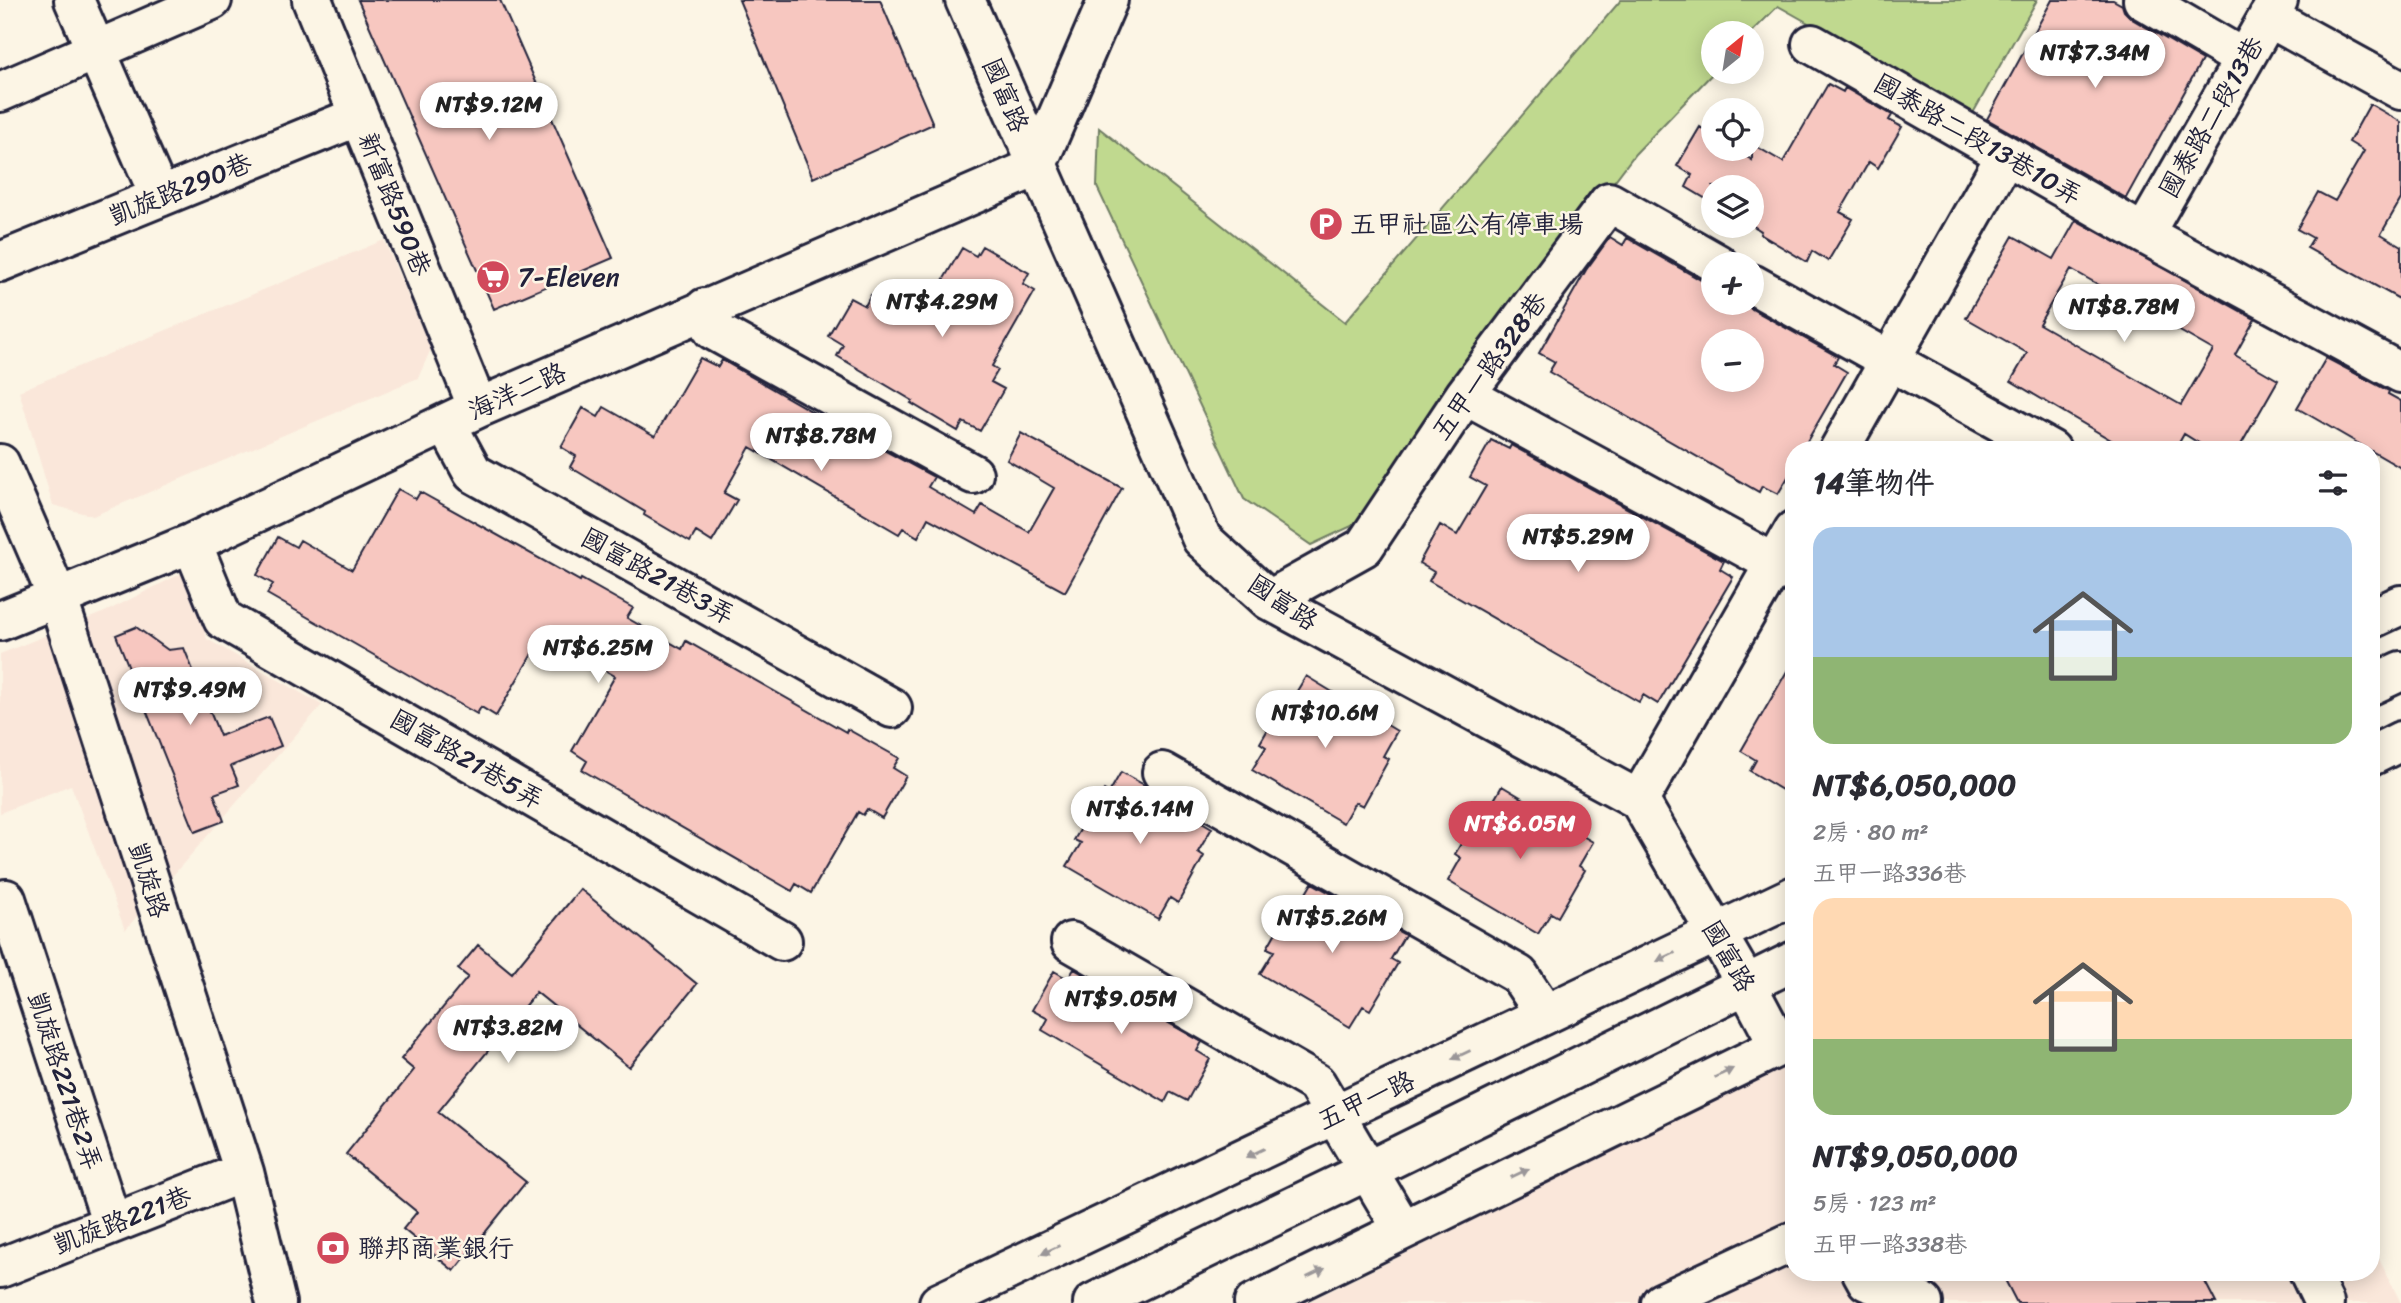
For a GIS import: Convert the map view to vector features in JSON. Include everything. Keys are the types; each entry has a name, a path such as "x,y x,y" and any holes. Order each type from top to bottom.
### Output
{"street":[{"path":"74,0 160,197"},
{"path":"0,92 212,0"},
{"name":"新富路590巷","path":"312,0 359,116 462,415"},
{"name":"國富路","path":"965,0 1202,539 1269,600 1639,800 1715,933 1785,1042"},
{"path":"1037,167 1108,0"},
{"path":"2143,0 2244,59"},
{"path":"2273,8 2401,90"},
{"name":"國泰路二段13巷","path":"2144,234 2273,8"},
{"name":"國泰路二段13巷10弄","path":"1812,44 2144,234 2401,373"},
{"name":"凱旋路290巷","path":"0,262 359,116"},
{"path":"1844,441 2006,155"},
{"name":"海洋二路","path":"0,621 192,543 462,415 1037,167"},
{"name":"五甲一路328巷","path":"1269,600 1364,547 1465,395 1609,202 1701,254"},
{"path":"1764,291 2034,441"},
{"path":"705,308 713,330 972,474"},
{"path":"1465,395 1784,569 1639,800"},
{"name":"國富路21巷3弄","path":"462,415 473,473 892,708"},
{"name":"凱旋路","path":"0,464 57,596 244,1172 276,1303"},
{"name":"國富路21巷5弄","path":"192,543 223,619 782,941"},
{"path":"2380,615 2401,605"},
{"path":"2380,680 2401,670"},
{"path":"2380,752 2401,741"},
{"path":"1162,772 1519,975 1545,1014"},
{"name":"凱旋路221巷2弄","path":"6,898 112,1224"},
{"name":"五甲一路","path":"939,1303 1785,900"},
{"path":"1071,942 1316,1083 1402,1230"},
{"path":"1093,1303 1785,965"},
{"path":"1254,1303 1785,1043"},
{"name":"凱旋路221巷","path":"0,1268 244,1172"},
{"path":"1661,1303 1785,1245"},
{"path":"2313,1281 2324,1303"},
{"path":"1862,1285 1923,1303"}],"shaded area":[{"path":"384,240 431,349 418,378 93,516 53,505 19,391"},
{"path":"186,571 207,639 322,705 125,930 71,785 0,813 0,654 107,611"},
{"path":"1785,1065 1785,1281 2380,1281 2380,1261 2401,1303 1306,1303"}],"green space":[{"path":"1621,0 2037,0 1972,115 1778,6 1763,21 1701,21 1702,84 1635,154 1356,524 1311,545 1244,499 1097,187 1099,128 1345,322"}],"building":[{"path":"358,0 500,0 613,258 494,309"},
{"path":"739,0 880,0 933,124 813,178"},
{"path":"2052,0 2113,0 2122,5 2132,19 2202,60 2126,198 1987,119"},
{"path":"1828,84 1843,92 1845,88 1892,115 1889,120 1902,127 1878,168 1869,162 1840,212 1853,219 1828,261 1812,251 1807,262 1764,236 1764,175 1701,175 1701,196 1686,187 1692,175 1677,166 1700,127 1701,161 1764,161 1764,151 1783,162"},
{"path":"2370,104 2401,122 2401,199 2381,234 2401,246 2401,300 2307,248 2313,238 2297,229 2318,192 2335,201 2364,151 2349,142"},
{"path":"2076,220 2255,319 2235,355 2278,380 2243,441 2195,441 2184,434 2180,441 2113,441 2011,381 2027,353 1966,318 2013,236 2054,259","holes":["2071,269 2213,350 2181,405 2039,324"]},
{"path":"1610,237 1623,245 1627,238 1701,280 1701,315 1763,315 1838,357 1834,364 1847,372 1807,441 1785,441 1785,482 1778,494 1762,486 1759,492 1549,372 1555,362 1539,353 1586,270"},
{"path":"982,246 1029,273 1023,284 1035,291 992,366 998,370 991,382 1004,389 980,431 963,422 958,431 837,356 843,345 828,336 850,298 865,306 871,295 918,323 962,248 976,256"},
{"path":"700,358 718,367 722,360 881,451 882,449 934,477 928,487 976,515 982,505 1029,532 1054,488 1007,460 1021,433 1122,488 1065,592 928,518 918,537 903,528 899,534 750,447 724,493 737,500 712,542 696,532 690,542 570,467 576,456 561,447 583,408 598,417 604,407 655,436"},
{"path":"2326,358 2389,391 2388,394 2401,401 2401,468 2380,456 2380,441 2354,441 2297,408"},
{"path":"1491,440 1509,449 1511,445 1724,561 1720,569 1733,577 1658,704 1643,695 1639,702 1429,581 1434,572 1419,563 1440,525 1457,535 1486,486 1470,477"},
{"path":"398,489 416,499 420,492 633,608 627,618 682,649 686,641 846,732 847,729 899,758 893,768 906,776 882,818 867,809 863,815 858,812 811,893 796,884 792,891 582,770 587,761 572,751 615,676 543,635 496,716 481,707 477,714 267,594 273,584 257,575 278,537 296,547 300,540 352,570"},
{"path":"136,627 168,650 184,648 220,736 269,717 281,746 231,766 239,785 214,794 224,821 195,832 116,635"},
{"path":"1785,675 1785,792 1750,771 1756,760 1741,751"},
{"path":"1306,676 1397,731 1383,756 1389,759 1363,806 1355,802 1343,823 1252,770 1266,747 1260,743 1289,693 1294,696"},
{"path":"1121,772 1212,828 1198,852 1204,856 1178,903 1170,898 1158,919 1067,866 1081,843 1074,840 1104,790 1109,793"},
{"path":"1502,786 1593,842 1579,866 1585,870 1558,917 1551,913 1538,934 1448,881 1461,858 1455,854 1484,804 1490,807"},
{"path":"1312,883 1405,935 1391,959 1398,963 1370,1010 1363,1006 1350,1027 1260,974 1274,951 1267,948 1296,897 1302,900"},
{"path":"580,889 697,984 629,1067 536,992 438,1112 526,1182 454,1271 403,1229 417,1212 346,1154 414,1070 401,1059 468,977 458,969 478,945 512,973"},
{"path":"1074,969 1202,1042 1197,1051 1210,1059 1187,1101 1170,1092 1165,1102 1042,1030 1048,1019 1032,1010 1054,971 1068,979"},
{"path":"2006,1281 2205,1281 2216,1303 2017,1303"}],"place":[{"name":"五甲社區公有停車場","path":"1326,224"},
{"name":"7-Eleven","path":"493,277"},
{"name":"聯邦商業銀行","path":"333,1248"}]}
